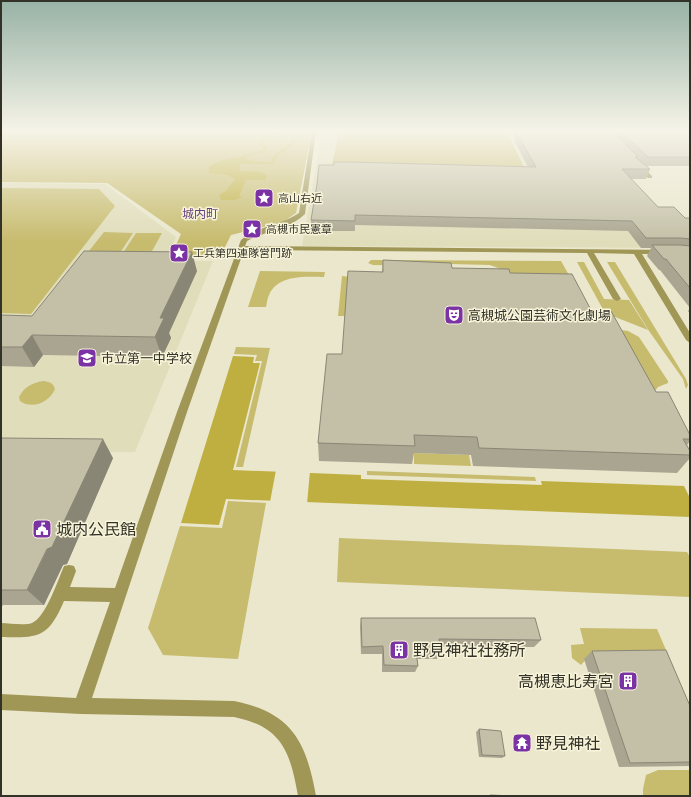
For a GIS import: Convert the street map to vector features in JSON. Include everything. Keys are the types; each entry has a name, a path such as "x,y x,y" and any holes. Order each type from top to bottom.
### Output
{"street":[{"path":"81,706 182,412 244,240 254,233 284,225 295,220 302,214 309,168"},
{"path":"641,168 650,177"},
{"path":"241,248 674,252 690,254"},
{"path":"589,251 617,299"},
{"path":"637,252 690,340"},
{"path":"1,630 32,630 41,627 48,620 69,571"},
{"path":"59,594 119,595"},
{"path":"1,702 81,706 234,709 253,712 263,716 279,728 293,746 303,770 307,796"}],"shaded area":[{"path":"1,168 305,168 296,213 283,222 231,235 220,257 171,256 181,234 107,183 1,182"},
{"path":"209,168 239,168 239,170 242,171 258,172 267,176 265,180 246,180 239,196 243,197 234,200 221,200 219,195 226,191 235,179 227,175 209,173"},
{"path":"316,168 600,168 680,248 302,246"},
{"path":"494,168 525,168 525,169"},
{"name":"市立第一中学校","path":"1,183 105,184 176,237 166,261 213,261 135,452 6,451 1,460"},
{"path":"1,188 99,189 115,206 31,314 1,313"},
{"path":"104,232 133,233 114,262 81,261"},
{"path":"136,233 162,233 146,262 117,262"},
{"path":"371,260 561,261 573,282 517,275 490,265 373,265 368,263"},
{"path":"577,262 584,262 604,299 629,300 648,330 605,313"},
{"path":"607,262 615,262 686,379 688,385 686,389 683,379 649,331"},
{"path":"260,271 325,272 324,277 294,278 279,283 273,288 268,296 266,307 248,307"},
{"path":"342,276 350,277 346,316 338,316"},
{"path":"614,329 628,331 639,337 668,383 658,387 654,392"},
{"path":"236,347 270,348 243,467 236,467 262,361 255,361 257,355 234,354"},
{"path":"233,356 254,357 253,363 260,363 233,470 361,475 361,479 542,485 541,481 684,486 690,498 690,517 226,499 219,525 181,523"},
{"path":"43,381 53,385 55,389 49,398 35,405 25,404 20,401 19,397 26,388 32,384"},
{"path":"414,453 469,455 471,466 414,464"},
{"path":"367,471 535,477 536,481 367,475"},
{"path":"228,501 266,503 238,659 163,655 148,628 180,526 222,528"},
{"path":"339,538 687,552 690,557 690,597 337,582"},
{"path":"580,628 657,629 690,706 589,656 581,665 572,658 571,645 584,644"},
{"path":"658,770 690,770 690,796 643,796 646,775"}],"pier":[{"path":"276,470 310,471 307,504 270,502"}],"building":[{"path":"319,168 649,168 650,169 622,169 658,207 674,207 685,218 690,218 690,239 646,238 632,221 355,215 355,221 311,220"},
{"path":"652,245 690,246 690,288 666,259 664,259"},
{"path":"84,251 192,252 160,318 164,318 155,337 32,335 22,347 1,347 1,315 32,316"},
{"path":"383,260 451,263 452,268 509,269 510,273 572,274 591,310 611,311 656,392 668,392 690,435 690,439 683,439 690,451 690,455 479,448 477,437 414,435 415,446 318,443 327,354 342,354 348,271 383,272"},
{"name":"城内公民館","path":"1,438 103,439 52,547 47,549 27,590 1,590"},
{"name":"野見神社社務所","path":"361,618 535,618 541,640 439,639 440,651 416,651 418,666 384,665 383,646 362,647"},
{"path":"666,650 690,706 690,762 630,763 592,651"},
{"path":"479,729 501,731 505,756 482,755"},
{"path":"490,795 514,796 490,796"}],"place":[{"name":"高山右近","path":"264,198"},
{"name":"高槻市民憲章","path":"252,229"},
{"name":"工兵第四連隊営門跡","path":"179,253"},
{"name":"高槻城公園芸術文化劇場","path":"454,315"},
{"name":"市立第一中学校","path":"87,358"},
{"name":"城内公民館","path":"42,529"},
{"name":"野見神社社務所","path":"399,650"},
{"name":"高槻恵比寿宮","path":"628,681"},
{"name":"野見神社","path":"522,743"}],"district":[{"name":"城内町","path":"200,214"}]}
